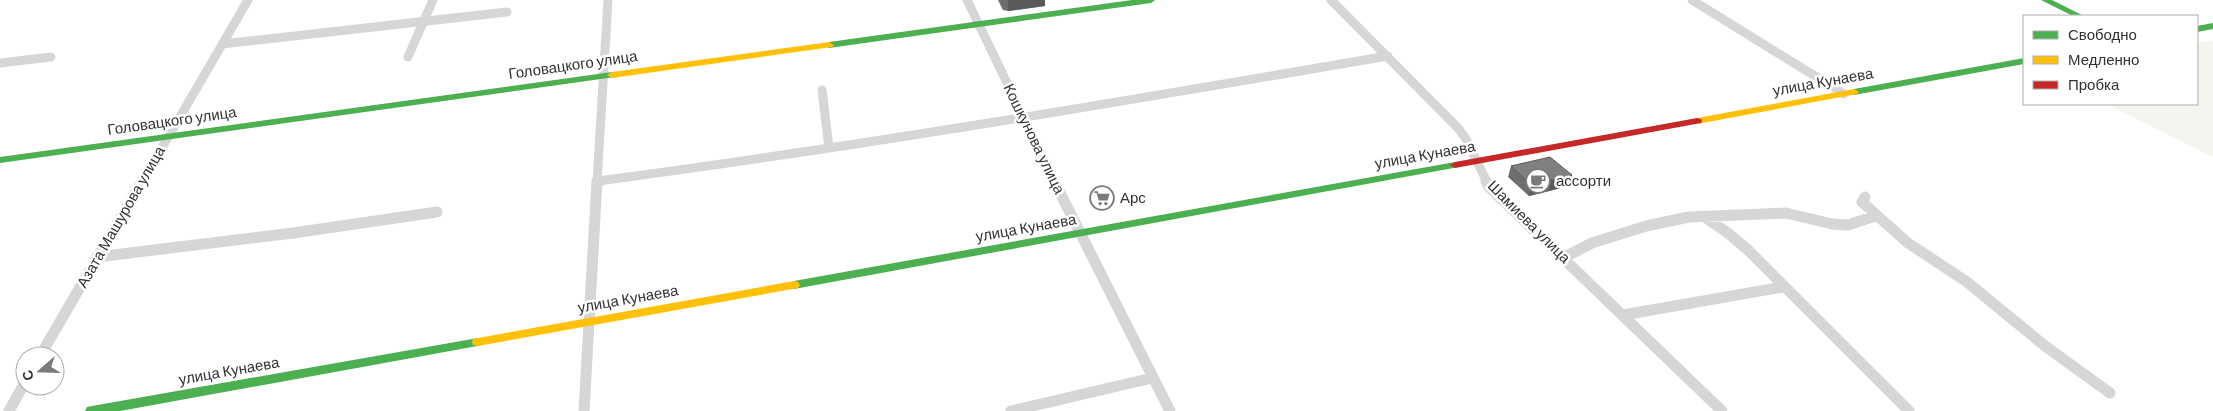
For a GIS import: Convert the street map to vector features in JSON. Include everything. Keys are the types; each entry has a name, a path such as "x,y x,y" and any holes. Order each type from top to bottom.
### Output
{"main road":[{"name":"Головацкого улица","path":"0,160 1151,0"},
{"path":"2045,0 2078,15"},
{"path":"2198,29 2213,26"},
{"name":"улица Кунаева","path":"92,411 1080,234 2023,61"}],"street":[{"name":"Азата Машурова улица","path":"46,346 248,0"},
{"path":"408,57 433,0"},
{"path":"584,411 608,0"},
{"name":"Кошкунова улица","path":"967,0 1080,234 1170,411"},
{"name":"Шамиева улица","path":"1331,0 1458,128 1466,139 1489,187 1722,411"},
{"path":"1692,0 1844,94"},
{"path":"222,44 508,12"},
{"path":"598,181 1023,118 1388,56"},
{"path":"0,64 51,57"},
{"path":"822,90 829,148"},
{"path":"1865,197 1862,202 1875,216 1908,243 1967,282 2045,346 2110,393"},
{"path":"97,257 293,233 437,212"},
{"path":"1563,258 1592,243 1646,226 1689,217 1786,213 1832,224 1848,225 1875,216"},
{"path":"1704,217 1724,228 1746,247 1783,287 1909,411"},
{"path":"1623,315 1783,287"},
{"path":"1011,411 1152,378"},
{"path":"8,411 17,396"}],"shaded area":[{"path":"2213,41 2213,157 2109,105 2198,105 2198,43"}],"building":[{"path":"1550,157 1572,175 1531,185 1511,166"}],"traffic: fast":[{"path":"829,45 1151,0"},
{"path":"2045,0 2078,15"},
{"path":"2198,29 2213,26"},
{"path":"1854,92 2023,61"},
{"path":"0,160 612,75"},
{"path":"794,285 1455,165"},
{"path":"92,411 478,342"}],"traffic: slow":[{"path":"612,75 829,45"},
{"path":"1697,121 1854,92"},
{"path":"478,342 794,285"}],"traffic: jam":[{"path":"1455,165 1697,121"}],"place":[{"name":"ассорти","path":"1538,181"},
{"name":"Арс","path":"1102,198"}]}
